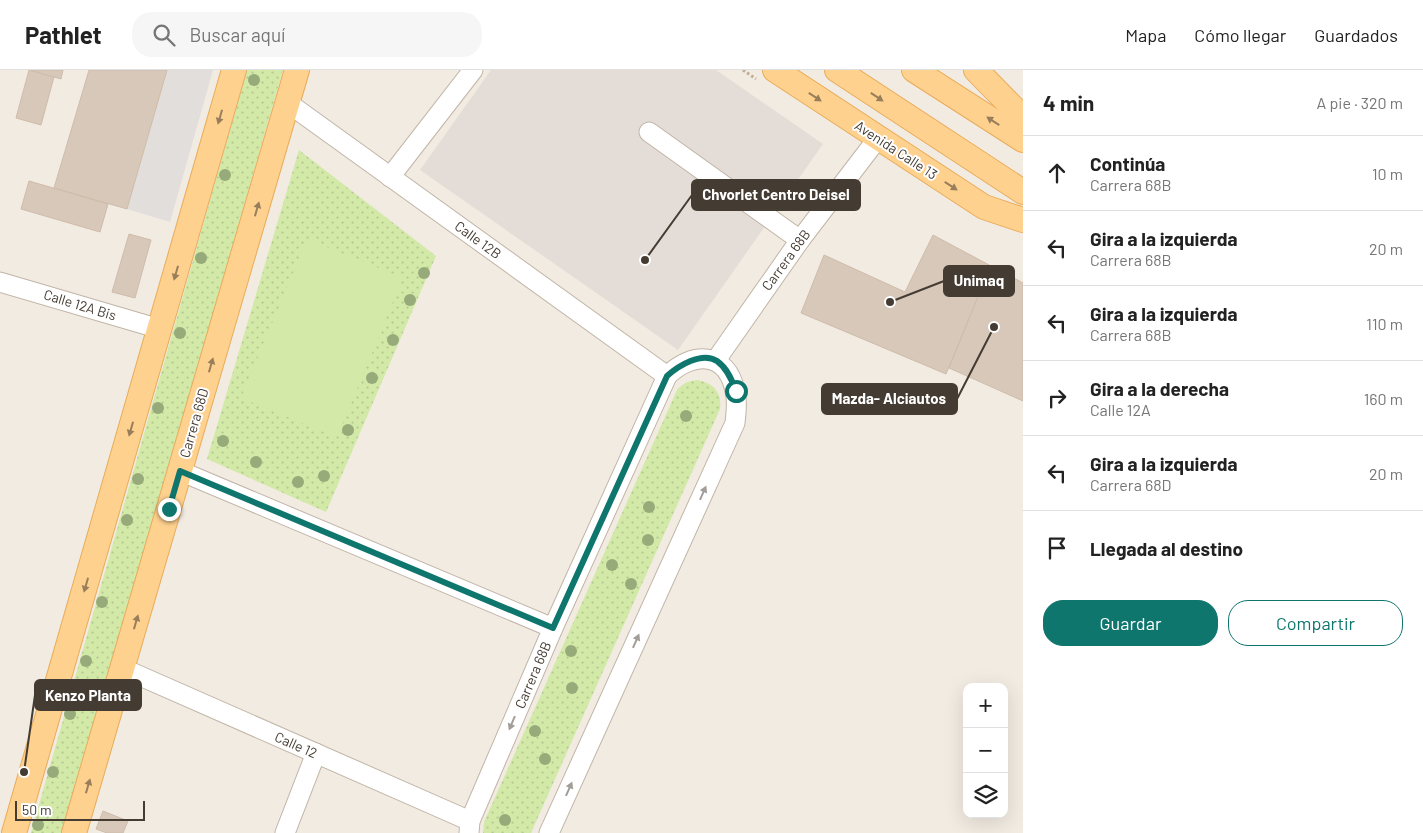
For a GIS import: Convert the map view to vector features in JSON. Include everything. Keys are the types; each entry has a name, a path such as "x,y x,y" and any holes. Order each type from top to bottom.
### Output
{"main road":[{"path":"14,833 234,70"},
{"name":"Carrera 68D","path":"74,833 297,70"},
{"path":"837,70 1023,192"},
{"path":"914,70 1023,140"},
{"path":"936,70 964,102"},
{"path":"978,70 1023,99"},
{"path":"978,70 1023,118"},
{"name":"Avenida Calle 13","path":"781,73 984,207 1023,220"},
{"path":"984,207 1023,234"}],"street":[{"path":"390,177 473,70"},
{"name":"Calle 12B","path":"288,103 667,376"},
{"path":"649,132 800,240"},
{"name":"Carrera 68B","path":"716,360 800,240 878,138"},
{"name":"Calle 12A Bis","path":"0,282 160,329"},
{"path":"549,833 735,423 736,391 726,370 716,360 702,359 687,362 667,376"},
{"name":"Carrera 68B","path":"470,827 553,628 667,376"},
{"path":"180,471 553,628"},
{"name":"Calle 12","path":"122,668 316,754 470,827"},
{"path":"285,833 316,754"}],"shaded area":[{"path":"167,70 213,70 170,222 127,209"},
{"path":"491,70 716,70 823,144 678,350 420,170"}],"green space":[{"path":"247,70 283,70 64,833 31,833"},
{"path":"299,150 436,256 326,512 207,459"},
{"path":"307,239 403,278 337,437 241,398"},
{"path":"698,380 713,386 720,398 720,409 531,833 483,833 484,822 677,390 686,383"}],"building":[{"path":"29,70 54,77 41,125 16,118"},
{"path":"30,70 63,70 61,79"},
{"path":"89,70 167,70 127,209 54,188"},
{"path":"29,181 108,204 100,232 21,209"},
{"path":"129,234 151,240 135,298 112,292"},
{"path":"933,235 991,266 946,374 801,313 824,255 905,292"},
{"path":"1009,275 1023,283 1023,401 949,368 986,277 1005,285"},
{"path":"103,811 128,821 123,833 107,833 96,829"}],"place":[{"name":"Chvorlet Centro Deisel","path":"645,260"},
{"name":"Unimaq","path":"890,302"},
{"name":"Mazda- Alciautos","path":"994,327"},
{"name":"Kenzo Planta","path":"24,772"}],"route":[{"path":"169,509 180,471 553,628 667,376 687,362 702,359 716,360 726,370 736,391"}]}
